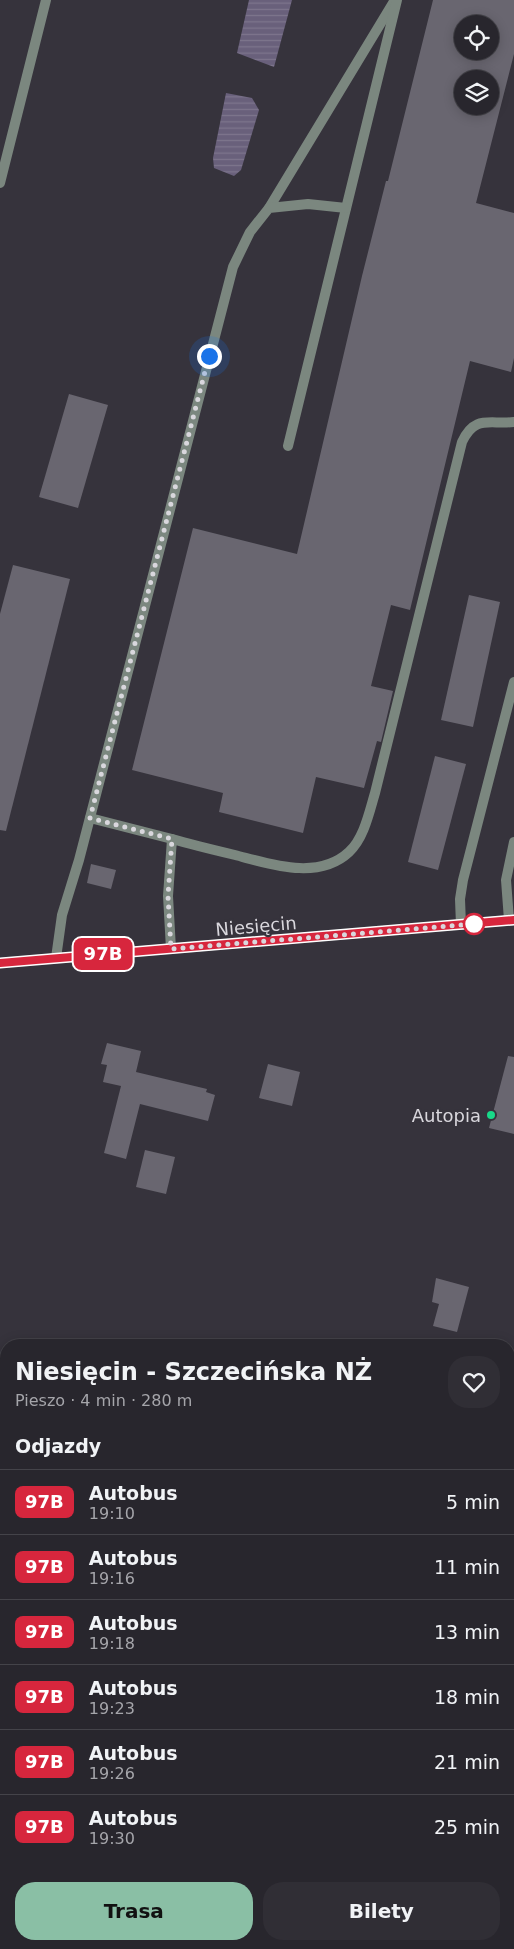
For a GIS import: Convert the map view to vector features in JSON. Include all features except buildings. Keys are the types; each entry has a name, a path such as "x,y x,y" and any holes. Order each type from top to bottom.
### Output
{"street":[{"path":"0,183 46,0"},
{"path":"56,958 62,916 90,818 229,279 243,243 269,208 396,0"},
{"path":"288,446 396,0"},
{"path":"269,208 308,204 346,208"},
{"path":"90,818 273,865 296,868 320,866 341,859 355,845 364,827 375,793 462,442 468,431 475,424 514,422"},
{"path":"461,925 460,899 463,880 514,682"},
{"path":"171,949 168,896 172,839"},
{"path":"511,920 506,880 514,842"},
{"name":"Niesięcin","path":"0,963 511,920"}],"shaded area":[{"path":"249,0 292,0 274,67 237,53"},
{"path":"226,93 252,98 259,110 241,170 234,176 214,168 213,158"}],"bus line":[{"name":"97B","path":"0,963 514,920"}],"place":[{"name":"Autopia","path":"491,1115"}],"route":[{"path":"209,356 90,818 172,839 168,896 171,949 474,924"}]}
